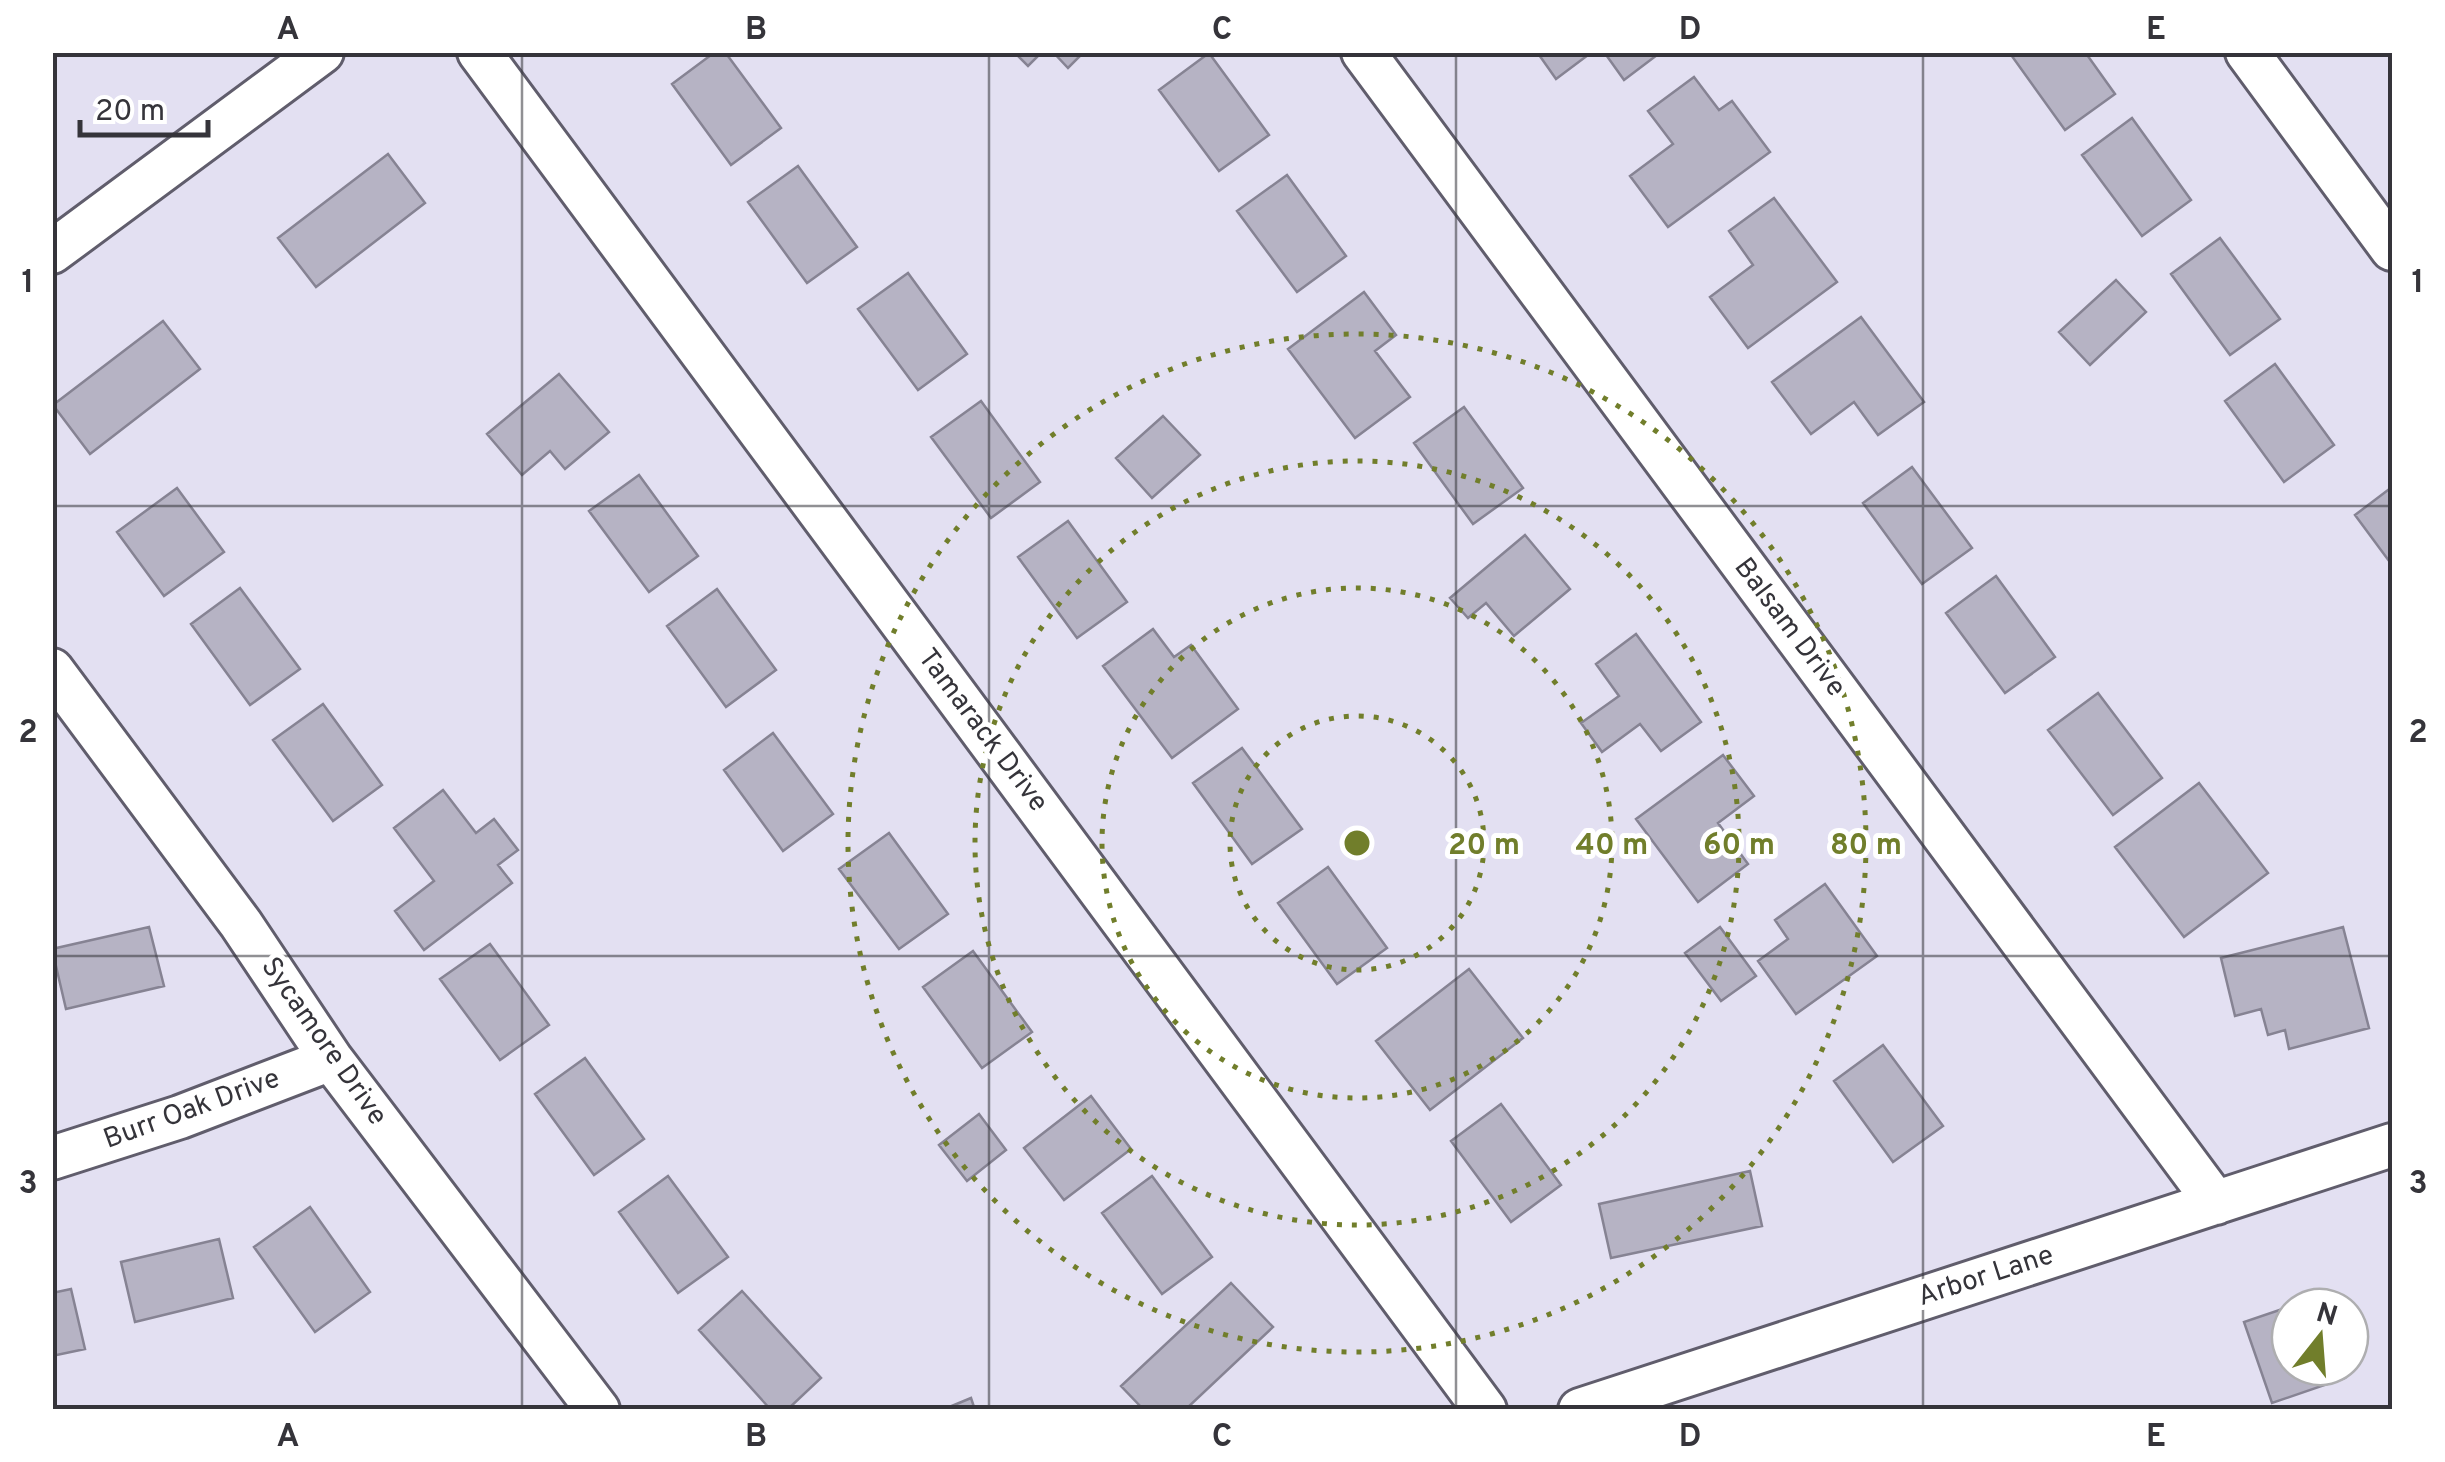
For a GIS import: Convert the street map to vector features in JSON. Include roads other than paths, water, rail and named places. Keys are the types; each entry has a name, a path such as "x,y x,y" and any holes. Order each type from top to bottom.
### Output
{"street":[{"path":"52,252 322,52"},
{"name":"Tamarack Drive","path":"479,52 1484,1410"},
{"name":"Balsam Drive","path":"1363,52 2216,1203"},
{"path":"2247,52 2392,249"},
{"name":"Sycamore Drive","path":"52,670 241,924 331,1059 598,1410"},
{"name":"Burr Oak Drive","path":"52,1158 180,1117 331,1059"},
{"name":"Arbor Lane","path":"1580,1410 2392,1146"}]}
